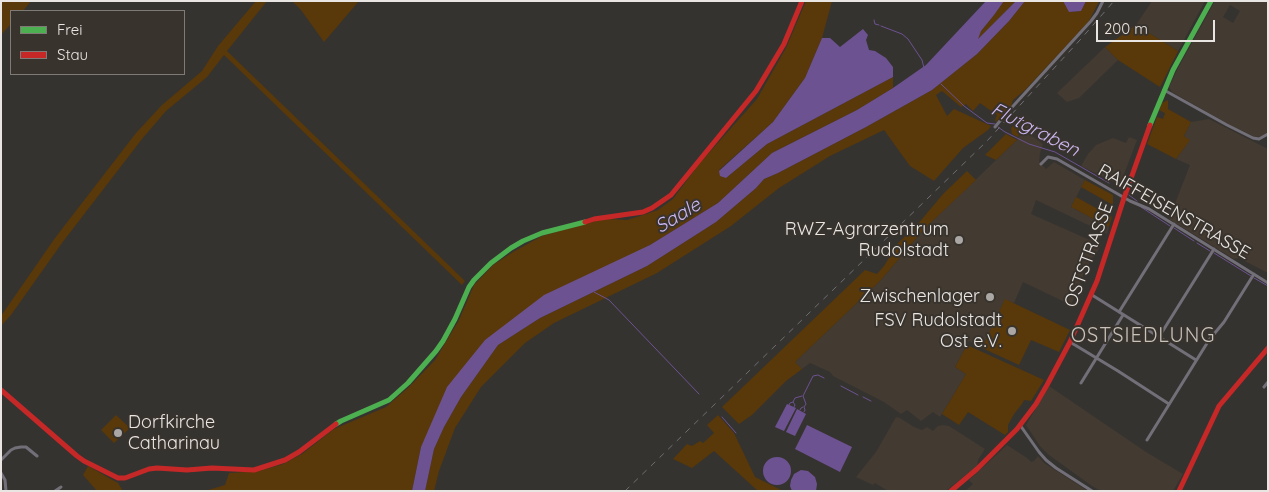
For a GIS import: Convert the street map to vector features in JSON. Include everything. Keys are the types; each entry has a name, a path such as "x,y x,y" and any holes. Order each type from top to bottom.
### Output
{"main road":[{"path":"1,390 77,456 118,478 125,478 157,468 254,470 272,465 292,456 341,421 382,404 408,384 436,351 449,330 474,280 491,263 511,248 542,233 594,219 643,212 658,205 671,195 756,91 784,44 802,1"},
{"name":"OSTSTRASSE","path":"951,491 977,469 1020,425 1043,392 1070,342 1092,295 1144,140 1164,90 1211,1"},
{"path":"1179,491 1219,406 1268,348"}],"street":[{"path":"996,125 1091,21 1102,1"},
{"path":"1164,90 1253,138 1259,139 1268,134"},
{"name":"RAIFFEISENSTRASSE","path":"1041,164 1048,157 1057,159 1124,198 1149,209 1268,283"},
{"path":"1080,383 1174,224"},
{"path":"1160,337 1214,250"},
{"path":"1147,440 1208,340 1224,322 1254,274"},
{"path":"1092,295 1196,360"},
{"path":"1070,342 1169,404"},
{"path":"1264,387 1268,382"},
{"path":"1020,425 1038,452 1046,460 1092,491"},
{"path":"1,460 11,450 21,447 26,447 37,456"},
{"path":"1,474 5,480 6,491"},
{"path":"54,491 61,488"}],"shaded area":[{"path":"1,1 31,1 24,10 10,10 10,25 1,35"},
{"path":"256,1 267,1 227,51 465,281 462,285 224,55 207,77 166,111 142,139 1,326 1,316 55,238 136,133 162,105 202,71 218,46"},
{"path":"292,1 359,1 324,42 301,10"},
{"path":"806,1 832,1 822,38 805,78 773,122 719,170 726,178 767,144 893,77 893,88 857,110 772,153 718,203 650,245 485,340 421,447 412,491 205,491 225,485 229,473 259,471 283,464 302,454 334,429 386,407 435,360 459,320 474,285 493,265 513,252 542,236 595,221 610,219 627,220 658,210 673,199 699,164 757,99 786,48"},
{"path":"986,1 1004,1 981,31 978,39 1016,1 1025,1 1009,21 977,54 932,90 866,127 764,179 716,222 647,266 540,318 498,345 461,397 444,427 434,449 425,491 412,491 421,447 447,387 485,340 544,295 650,245 718,203 772,153 857,110 893,88 926,65"},
{"path":"1004,1 1016,1 977,39 981,31"},
{"path":"1025,1 1063,1 1070,12 1081,11 1086,1 1099,1 1089,21 1025,90 1013,100 1011,106 996,122 997,115 980,103 973,111 966,104 961,107 942,91 936,95 947,116 954,109 991,126 963,148 934,181 910,166 884,130 830,156 779,188 731,226 657,273 554,323 525,343 481,387 455,428 439,471 434,491 425,491 434,449 444,427 461,397 498,345 540,318 647,266 716,222 764,179 866,127 932,90 977,54 1009,21"},
{"path":"1063,1 1086,1 1081,11 1069,12"},
{"path":"1152,1 1205,1 1178,51 1136,25"},
{"path":"1215,1 1268,1 1268,133 1258,137 1253,136 1172,92 1169,87","holes":["1230,5 1240,11 1233,23 1223,17"]},
{"path":"1136,25 1178,51 1160,87 1118,60 1105,47"},
{"path":"863,29 868,35 866,40 869,50 875,51 886,58 893,67 893,77 767,144 726,178 720,176 719,171 773,122 805,78 822,38 830,38 840,47"},
{"path":"1105,47 1118,60 1079,98 1067,102 1057,93"},
{"path":"1168,100 1168,109 1191,122 1184,136 1190,140 1176,159 1147,144 1157,117 1163,119 1165,113 1159,110 1162,103"},
{"path":"1022,117 1029,121 1018,137 1012,134 1011,128"},
{"path":"1031,119 1036,131 1032,136 1043,144 1039,162 1046,169 1054,162 1085,180 1071,207 1109,227 1107,234 1036,200 1031,214 1101,245 1089,262 1089,268 1086,269 1071,305 1023,282 1014,303 1005,300 982,348 969,341 955,367 966,374 940,417 933,412 921,421 907,410 901,414 884,402 810,363 802,369 795,362 881,280 924,229 1017,140"},
{"path":"1209,119 1268,149 1268,273 1239,258 1234,259 1169,219 1190,165 1176,159 1189,140 1184,136 1191,122"},
{"path":"1006,134 1017,140 996,160 985,155"},
{"path":"1129,137 1137,140 1120,185 1081,166 1096,145 1113,138 1126,143"},
{"path":"967,171 976,180 924,229 881,280 795,362 802,369 786,381 752,415 739,424 722,407 865,270 877,274 898,243"},
{"path":"1085,180 1113,195 1113,205 1081,187"},
{"path":"1076,197 1112,217 1109,227 1071,207"},
{"path":"1005,299 1070,330 1059,352 1031,340 1019,365 982,348"},
{"path":"967,345 1044,380 1031,401 1024,400 1014,414 1008,425 1008,432 1005,435 968,412 959,425 942,414 966,374 955,367"},
{"path":"1049,386 1146,452 1183,474 1173,491 1101,491 1049,455 1040,446 1026,425"},
{"path":"787,404 796,408 784,431 775,427"},
{"path":"797,409 806,414 795,436 786,432"},
{"path":"116,415 130,428 114,443 101,430"},
{"path":"718,415 734,433 755,477 783,491 758,491 714,451 692,468 673,459 687,444 692,446 700,441 703,443 714,433 707,425"},
{"path":"896,417 922,430 927,427 933,431 938,426 949,426 985,449 978,460 977,466 946,491 888,491 875,483 873,485 856,477 876,452"},
{"path":"807,425 852,447 840,472 795,449"},
{"path":"1007,445 1031,462 1038,456 1044,463 1088,491 965,491 973,484 969,480"},
{"path":"777,457 787,461 791,471 787,481 777,485 767,481 763,471 767,461"},
{"path":"88,466 118,483 123,491 97,491 83,475"},
{"path":"801,470 808,471 815,477 816,491 792,491 790,486 791,480 794,474"}],"waterway":[{"path":"874,20 875,24 879,25"},
{"path":"881,26 902,34 908,39 922,60 924,68"},
{"name":"Flutgraben","path":"941,84 964,106 987,123 995,124"},
{"name":"Flutgraben","path":"998,127 1029,144 1055,152 1109,183"},
{"name":"Flutgraben","path":"1129,195 1137,201"},
{"name":"Flutgraben","path":"1141,207 1170,226"},
{"name":"Flutgraben","path":"1174,228 1194,241"},
{"name":"Flutgraben","path":"1197,243 1210,251"},
{"name":"Flutgraben","path":"1214,253 1251,276"},
{"name":"Flutgraben","path":"1254,278 1268,286"},
{"path":"594,292 609,300 699,394"},
{"path":"804,412 806,404 803,396 813,376 818,375 824,378"},
{"path":"841,386 858,395"},
{"path":"794,407 793,402 795,398 802,396"},
{"path":"863,397 871,401"},
{"path":"789,405 793,402"},
{"path":"800,410 803,407"},
{"path":"722,417 736,433"}],"railway":[{"path":"625,491 987,141 1114,1"}],"traffic: fast":[{"path":"1150,125 1173,70 1211,1"},
{"path":"336,424 389,400 408,383 443,341 469,287 491,263 523,241 542,233 585,222"}],"traffic: jam":[{"path":"585,222 643,212 671,195 756,91 784,44 802,1"},
{"path":"951,491 977,469 1017,429 1036,404 1047,385 1070,342 1097,281 1150,125"},
{"path":"1179,491 1219,406 1268,348"},
{"path":"1,390 77,456 118,478 125,478 157,468 254,470 285,460 299,452 336,424"}],"place":[{"name":"RWZ-Agrarzentrum Rudolstadt","path":"959,240"},
{"name":"Zwischenlager","path":"990,297"},
{"name":"FSV Rudolstadt Ost e.V.","path":"1012,331"},
{"name":"Dorfkirche Catharinau","path":"118,433"}],"district":[{"name":"OSTSIEDLUNG","path":"1143,336"}],"water label":[{"name":"Saale","path":"678,216"}]}
